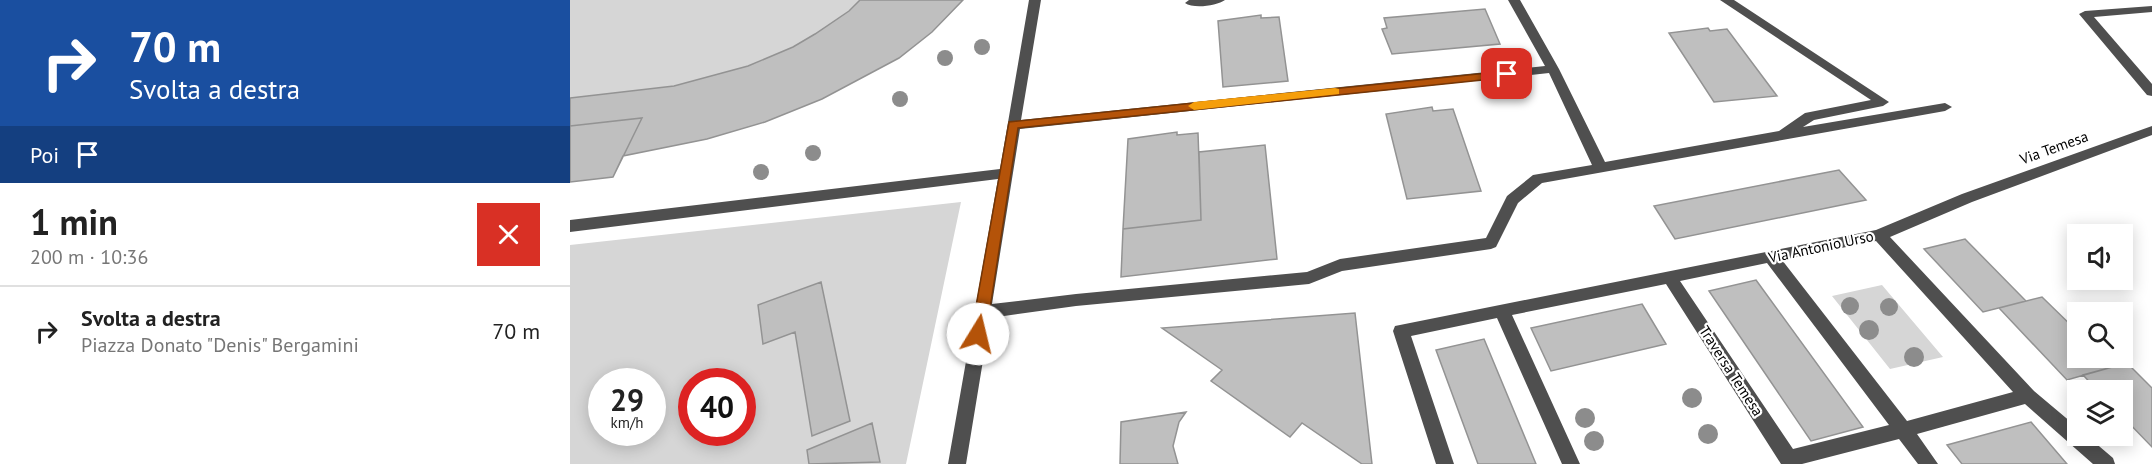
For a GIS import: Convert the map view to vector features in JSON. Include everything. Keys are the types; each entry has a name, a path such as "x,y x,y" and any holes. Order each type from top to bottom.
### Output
{"street":[{"path":"957,464 1004,173 1035,0"},
{"path":"1191,3 1220,0"},
{"path":"1514,0 1552,69 1601,168"},
{"path":"1726,0 1883,102 1810,116 1783,135"},
{"path":"2152,9 2085,14 2152,92"},
{"path":"1013,125 1552,69"},
{"path":"982,312 1076,300 1309,279 1340,265 1491,243 1512,200 1538,179 1945,107"},
{"name":"Via Temesa","path":"1967,198 2152,130"},
{"path":"570,226 1004,173"},
{"name":"Via Antonio Urso","path":"1445,464 1401,331 1880,235 1967,198"},
{"path":"1880,235 2028,396 2106,464"},
{"path":"1772,258 1929,464"},
{"name":"Traversa Temesa","path":"1670,278 1790,461"},
{"path":"1502,311 1571,464"},
{"path":"1790,461 2028,396"}],"shaded area":[{"path":"570,0 963,0 932,32 899,58 822,99 765,122 707,139 623,156 570,182"},
{"path":"961,202 906,464 570,464 570,245"},
{"path":"1882,285 1943,357 1890,369 1832,296"}],"building":[{"path":"860,0 963,0 932,32 899,58 822,99 765,122 707,139 623,156 613,177 570,182 570,98 674,86 748,66 793,47 849,11"},
{"path":"1485,9 1500,44 1392,54 1382,29 1387,28 1384,18"},
{"path":"1261,15 1261,18 1279,17 1288,81 1223,87 1218,21"},
{"path":"1708,28 1710,31 1727,29 1777,96 1714,102 1669,33"},
{"path":"1432,107 1433,111 1453,109 1481,191 1407,199 1386,114"},
{"path":"642,118 613,177 570,182 570,126"},
{"path":"1177,132 1177,135 1198,133 1201,220 1123,229 1128,139"},
{"path":"1265,145 1277,259 1121,277 1123,229 1201,220 1199,152"},
{"path":"1839,170 1866,200 1675,239 1654,206"},
{"path":"1965,239 2026,301 1983,312 1924,249"},
{"path":"1756,280 1863,427 1811,441 1709,291"},
{"path":"821,282 850,421 812,436 795,332 763,344 758,305"},
{"path":"2042,297 2067,321 2067,368 2109,368 2067,380 1999,308"},
{"path":"1642,304 1666,344 1551,371 1531,328"},
{"path":"1355,313 1372,464 1362,464 1302,423 1290,437 1211,381 1222,370 1162,328"},
{"path":"1484,339 1536,464 1478,464 1436,350"},
{"path":"2109,368 2132,368 2152,388 2152,447 2133,427 2133,380 2088,380 2083,375"},
{"path":"1186,412 1179,422 1173,446 1178,464 1120,464 1121,422"},
{"path":"2031,422 2067,464 1962,464 1947,445"},
{"path":"872,423 880,462 809,464 807,450"}],"slow traffic":[{"path":"1194,106 1335,92"}],"route":[{"path":"978,334 1013,125 1507,74"}]}
